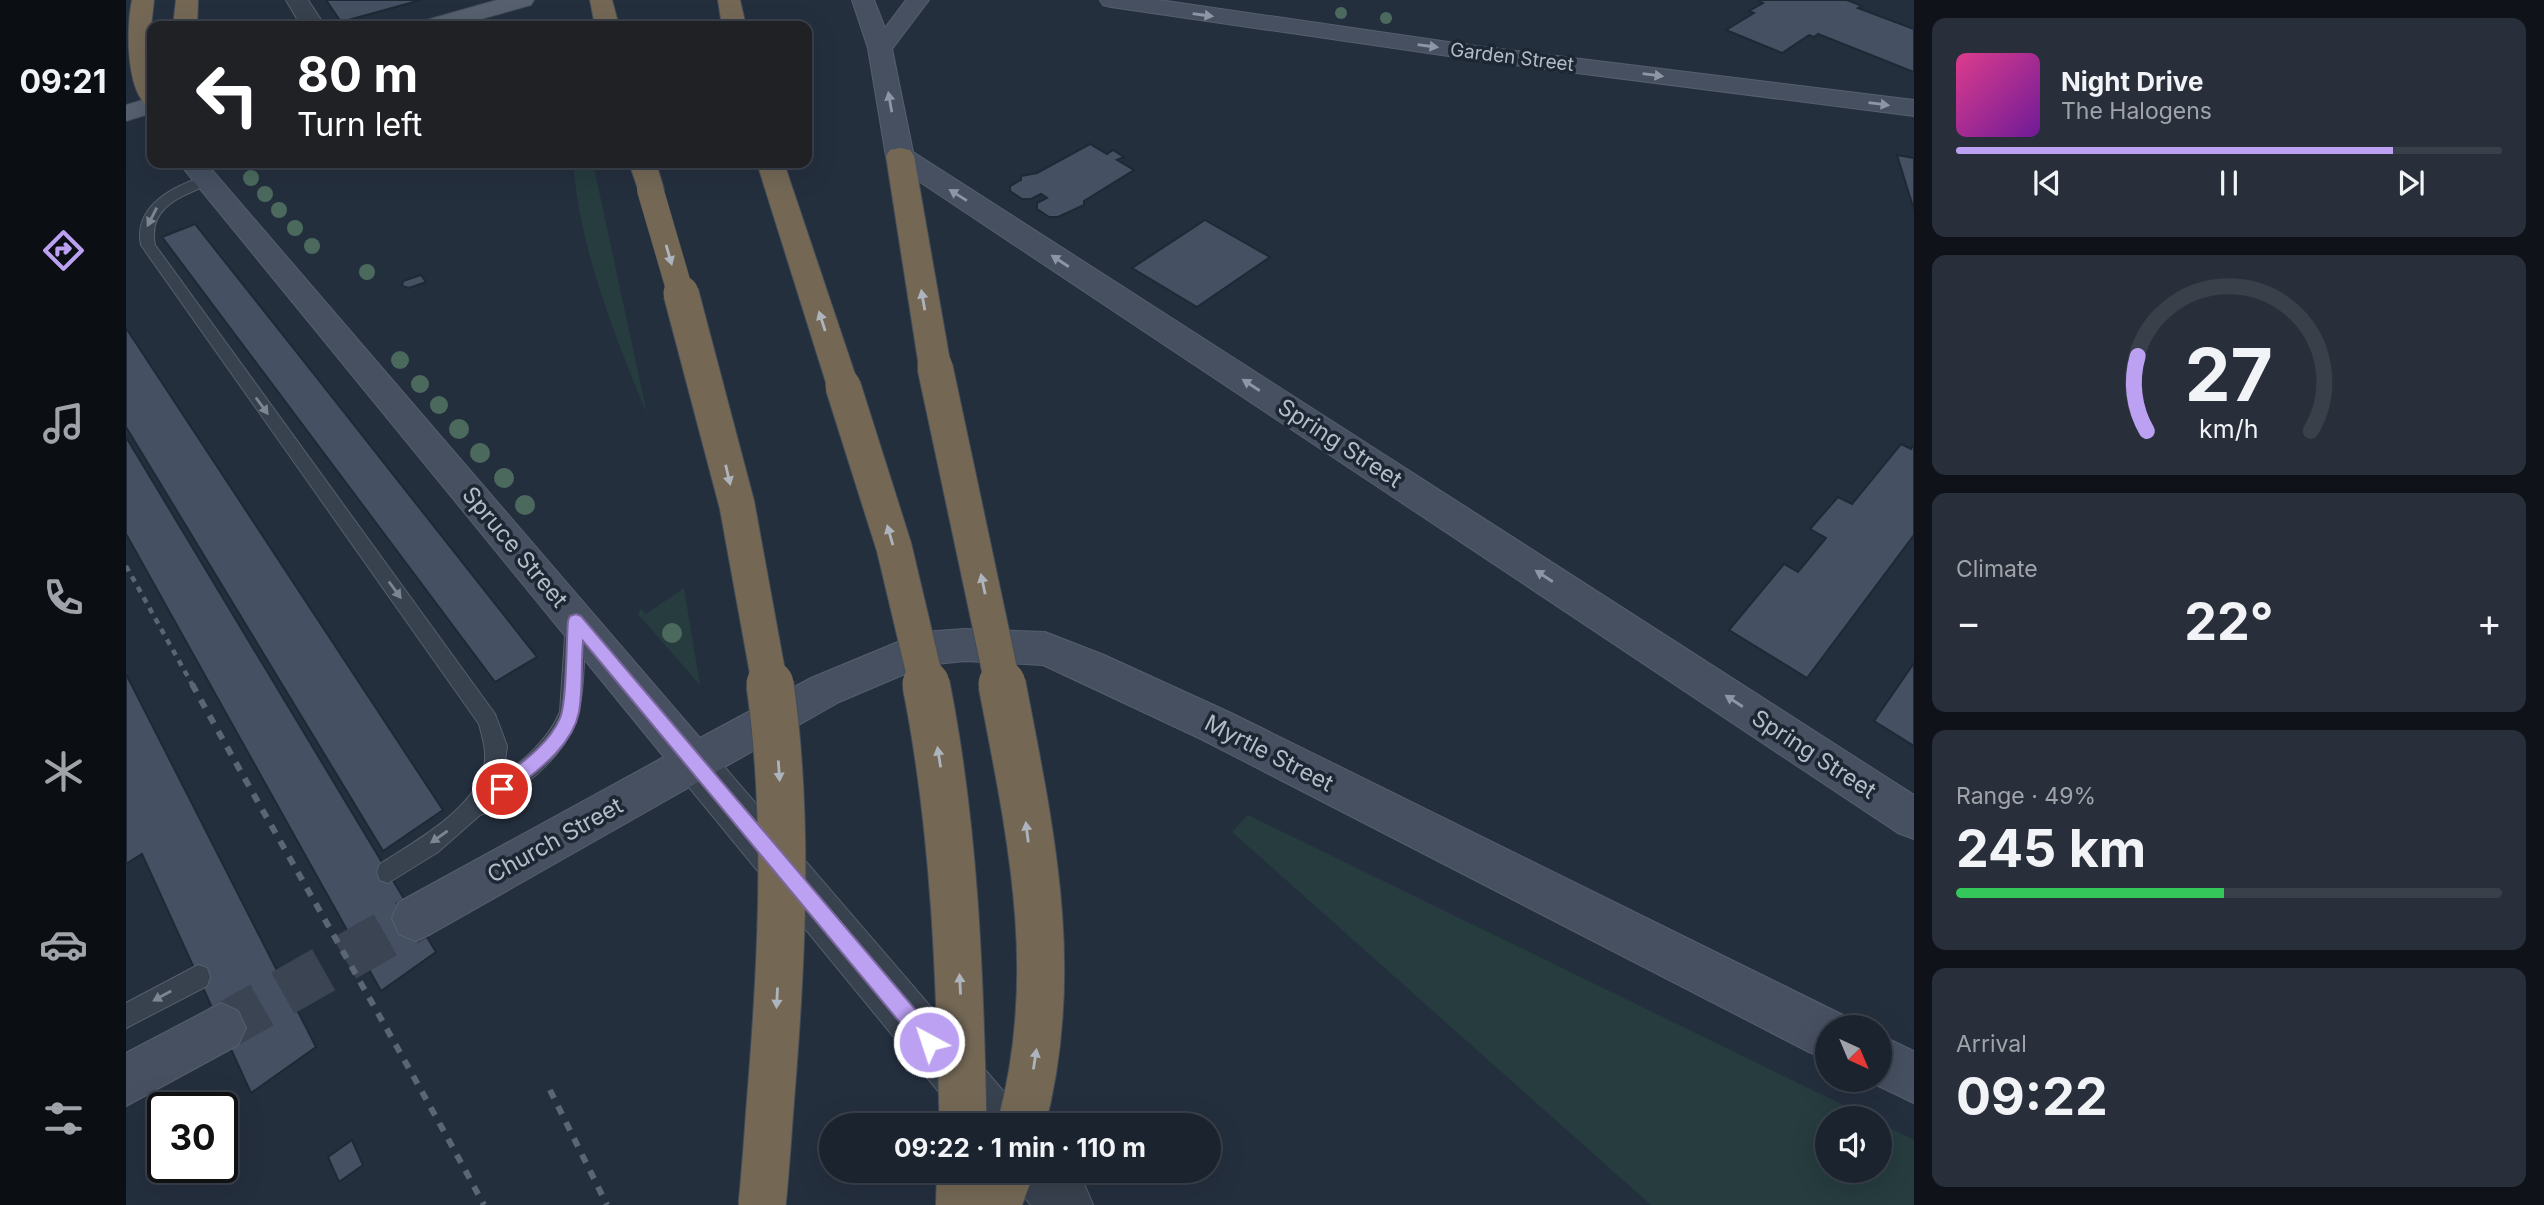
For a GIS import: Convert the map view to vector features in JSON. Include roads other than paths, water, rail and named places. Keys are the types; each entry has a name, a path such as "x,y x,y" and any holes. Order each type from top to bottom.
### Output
{"highway":[{"path":"143,0 137,34 137,82 147,98"},
{"path":"185,21 187,0"},
{"path":"601,0 606,21"},
{"path":"729,0 733,21"},
{"path":"900,156 935,367 1006,701 1026,819 1042,969 1041,1019 1024,1113"},
{"path":"644,168 726,464 759,615 772,697 781,802 781,902 762,1205"},
{"path":"772,168 907,594 930,704 947,817 957,927 963,1113"},
{"path":"963,1183 963,1205"},
{"path":"995,1205 1003,1183"}],"main road":[{"path":"449,21 523,0"},
{"path":"126,113 147,105"}],"street":[{"path":"297,0 310,21"},
{"path":"863,0 880,48 900,156"},
{"path":"880,48 918,0"},
{"name":"Garden Street","path":"1111,0 1464,51 1914,108"},
{"name":"Spring Street","path":"900,156 1914,819"},
{"name":"Spruce Street","path":"200,172 989,1113"},
{"name":"Myrtle Street","path":"694,762 825,690 922,649 965,645 1045,649 1216,726 1815,1028"},
{"name":"Church Street","path":"415,918 694,762"},
{"path":"126,1081 221,1028"},
{"path":"1892,1066 1914,1078"},
{"path":"1047,1183 1066,1205"}],"lane":[{"path":"200,172 158,205 147,226 146,240 155,257 488,720 499,747 498,756 489,784 468,816"},
{"path":"388,872 468,816 536,761 562,732 570,712 576,621"},
{"path":"126,1016 198,977"}],"tunnel":[{"path":"221,1028 415,918"}],"railway":[{"path":"126,566 193,686"},
{"path":"192,684 484,1205"},
{"path":"550,1090 607,1205"}]}
